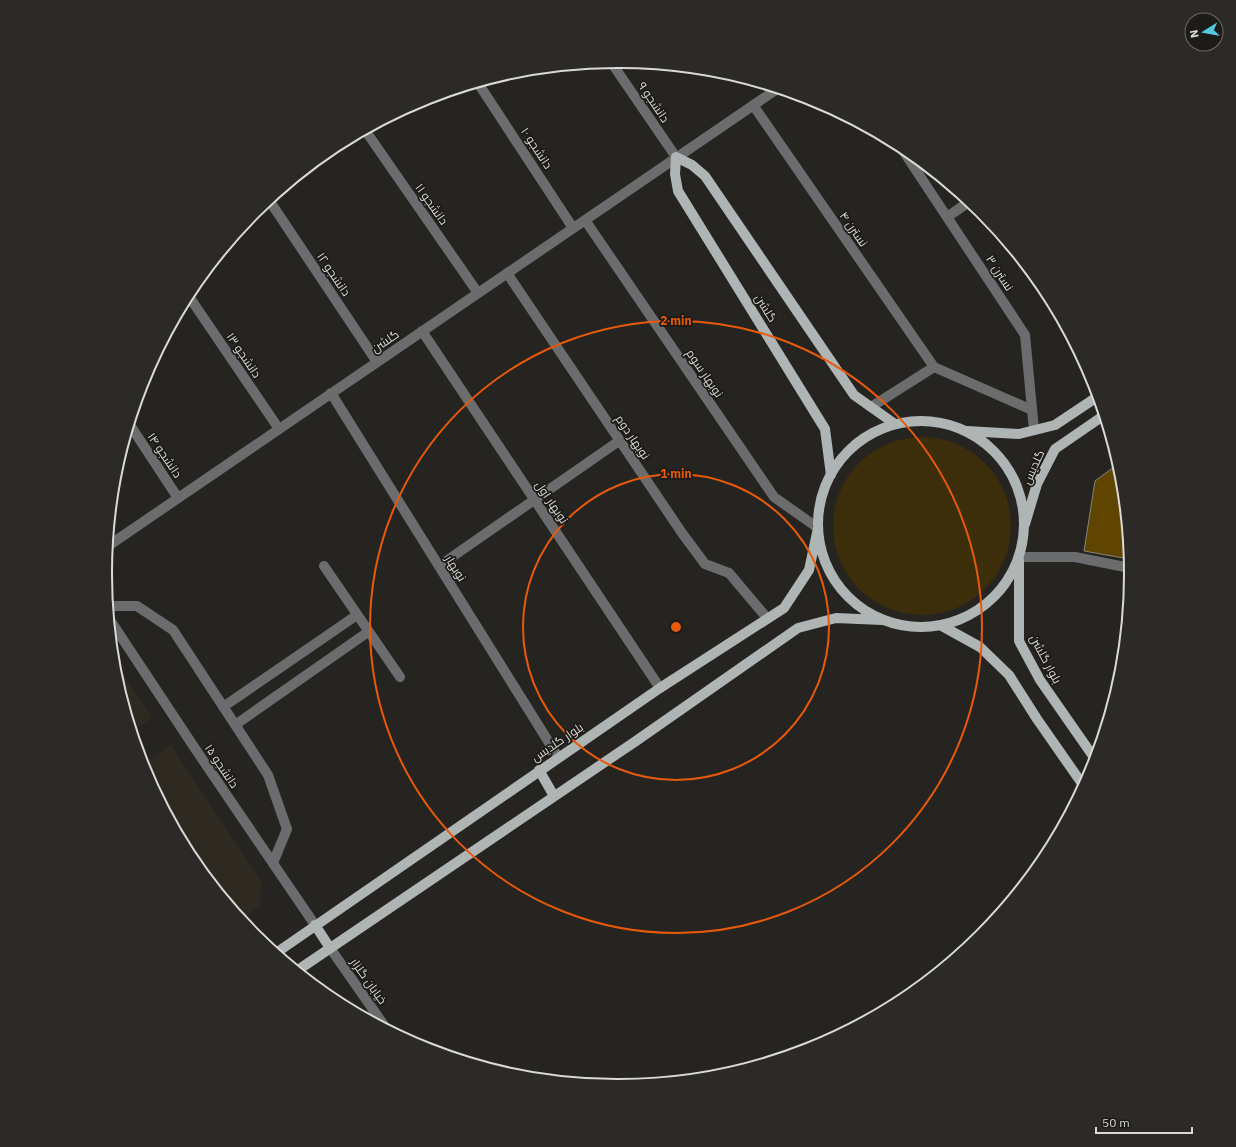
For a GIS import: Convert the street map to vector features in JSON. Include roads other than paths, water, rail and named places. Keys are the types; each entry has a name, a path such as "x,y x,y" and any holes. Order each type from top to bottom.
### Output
{"main road":[{"name":"گلشن","path":"831,474 825,429 678,191 675,174 676,157 692,165 705,176 854,395 895,424"},
{"name":"گلدیس","path":"967,432 1019,434 1055,425 1093,400"},
{"name":"گلدیس","path":"1024,528 1037,484 1055,449 1099,419"},
{"path":"301,968 798,628 836,618 882,620 912,628 942,626 967,617 990,602 1007,582 1019,557 1024,528 1021,499 1010,471 991,448 967,432 944,423 919,421 895,424 869,435 847,452 831,474 820,500 818,528 823,557 836,584 857,605 882,620"},
{"name":"بلوار گلدیس","path":"281,950 558,757 660,688 784,608 809,570 818,528"},
{"name":"بلوار گلشن","path":"1019,557 1019,641 1040,680 1091,753"},
{"path":"942,626 980,647 1008,675 1079,780"},
{"path":"539,770 554,796"},
{"path":"315,925 330,948"}],"street":[{"name":"دانشجو ۹","path":"615,68 676,157"},
{"name":"دانشجو ۱۰","path":"481,87 573,228"},
{"name":"گلشن","path":"114,542 772,92"},
{"name":"نسترن ۴","path":"753,105 934,367"},
{"name":"دانشجو ۱۱","path":"368,134 478,293"},
{"name":"نسترن ۳","path":"910,160 1025,335 1034,430"},
{"name":"دانشجو ۱۲","path":"272,205 377,362"},
{"path":"947,217 964,205"},
{"name":"نوبهار سوم","path":"585,220 774,497 818,528"},
{"name":"نوبهار دوم","path":"507,273 619,441 705,564 729,573 767,618"},
{"name":"دانشجو ۱۳","path":"192,302 279,429"},
{"name":"نوبهار اول","path":"422,331 660,688"},
{"path":"871,407 934,367 1032,410"},
{"name":"نوبهار","path":"332,393 558,757"},
{"name":"دانشجو ۱۴","path":"134,430 178,498"},
{"path":"439,566 619,441"},
{"path":"1019,557 1075,558 1124,567"},
{"path":"324,566 400,677"},
{"path":"114,606 137,606 173,630 268,775 287,829 273,863"},
{"path":"223,707 357,615"},
{"name":"دانشجو ۱۵","path":"116,629 200,757 315,925"},
{"path":"235,725 368,632"},
{"name":"خیابان گلزار","path":"330,948 380,1019"}]}
